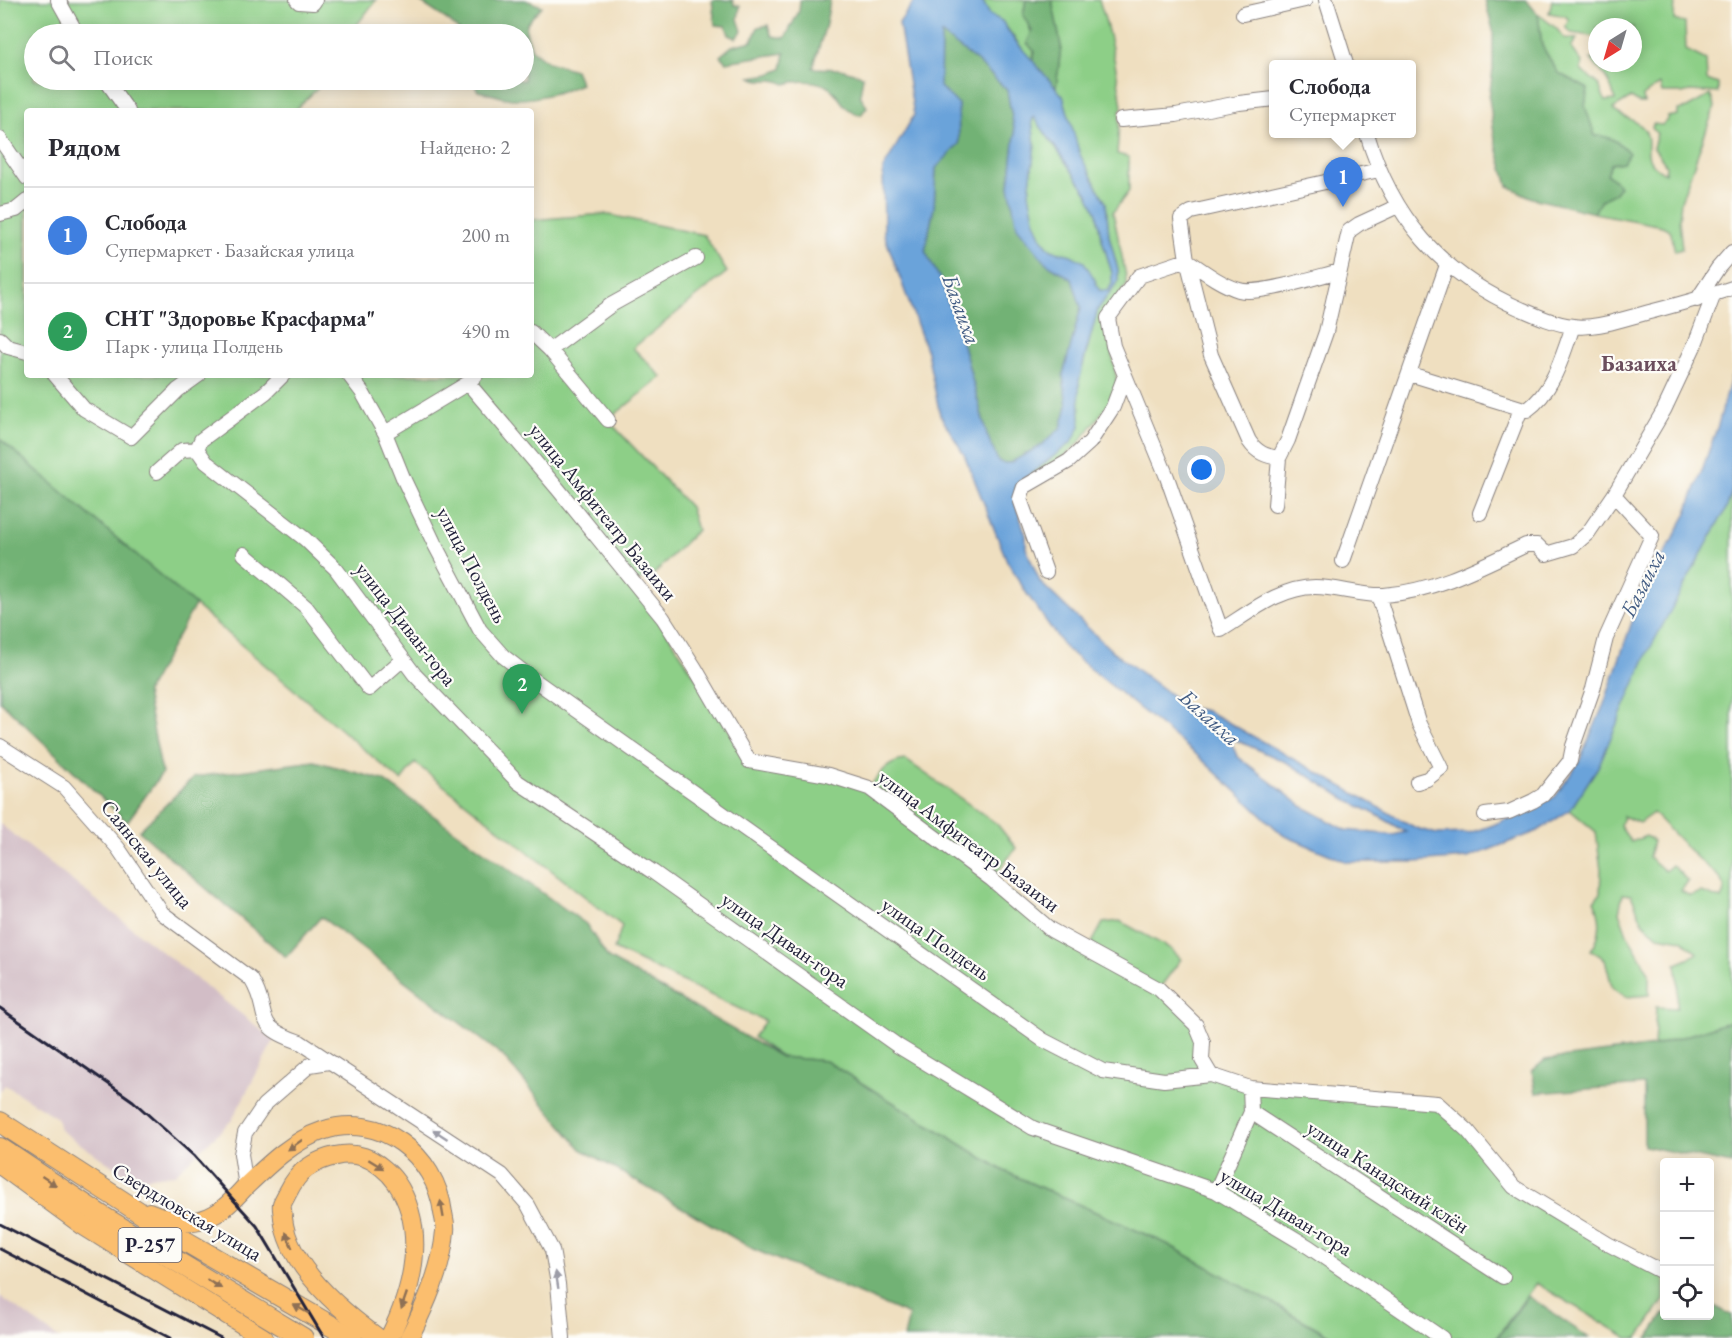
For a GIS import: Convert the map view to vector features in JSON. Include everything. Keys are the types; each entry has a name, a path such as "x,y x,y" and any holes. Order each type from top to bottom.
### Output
{"highway":[{"name":"Свердловская улица","path":"0,1122 120,1200 352,1338"},
{"name":"Р-257","path":"0,1148 102,1216 303,1338"}],"main road":[{"path":"120,1200 172,1221 191,1221 214,1215 291,1147 308,1136 346,1126 368,1128 394,1138 417,1154 435,1181 442,1205 445,1229 438,1266 428,1300 409,1338"},
{"path":"340,1155 364,1157 389,1172 404,1194 414,1222 414,1262 406,1297 383,1337 333,1301 319,1287 295,1254 284,1229 282,1205 299,1173 317,1161 340,1155"},
{"path":"0,1165 82,1225 264,1338"}],"street":[{"path":"58,0 71,24"},
{"path":"297,0 313,3 315,0"},
{"path":"1243,14 1305,0"},
{"path":"1326,0 1345,60"},
{"path":"113,90 126,108"},
{"path":"1121,120 1176,115 1269,100"},
{"path":"1368,138 1379,170 1398,206 1426,244 1447,265 1507,303 1543,319 1572,327 1598,325 1697,300 1732,288"},
{"path":"0,139 24,174"},
{"path":"1280,458 1267,456 1255,450 1248,441 1211,355 1186,260 1181,219 1191,212 1379,170"},
{"path":"0,214 16,210 24,203"},
{"path":"1275,505 1280,458 1326,332 1349,231 1398,206"},
{"path":"1697,300 1718,268 1732,252"},
{"path":"550,350 611,306 696,258"},
{"path":"1186,260 1241,291 1255,291 1340,271"},
{"path":"1186,260 1139,276 1108,318 1113,346 1167,477 1221,630 1283,593 1314,587 1378,595 1431,587 1526,545 1537,545 1546,554 1573,546 1588,533 1614,495 1664,410 1695,344 1714,294"},
{"path":"1343,561 1447,265"},
{"path":"1410,374 1527,410 1537,403 1559,367 1572,327"},
{"path":"534,335 550,350 608,420"},
{"path":"0,339 8,347 24,351"},
{"path":"1046,572 1020,499 1024,487 1069,461 1090,442 1113,407 1125,375"},
{"path":"58,378 84,409 131,437 178,390 195,378"},
{"path":"157,472 182,450 197,448 201,440 266,392 280,378"},
{"name":"улица Полдень","path":"351,378 362,392 385,433 426,526 480,630 504,656 530,677 1043,1040 1103,1071 1164,1080 1211,1075 1250,1088 1437,1103 1468,1131 1514,1187 1608,1244 1660,1270"},
{"path":"385,433 472,379"},
{"name":"улица Амфитеатр Базаихи","path":"472,379 663,618 749,761 828,775 869,788 992,879 1051,930 1159,989 1196,1025 1203,1042 1202,1060 1211,1075"},
{"path":"1480,513 1521,409"},
{"name":"улица Диван-гора","path":"197,448 206,462 305,540 336,569 414,675 518,782 653,872 898,1046 1033,1128 1216,1191 1309,1247 1442,1338"},
{"path":"1485,815 1509,812 1543,795 1570,760 1593,689 1606,638 1652,536 1614,495"},
{"path":"244,554 306,607 369,689 403,659"},
{"path":"1378,595 1419,724 1441,768 1426,779 1417,782"},
{"name":"Саянская улица","path":"0,746 64,788 118,848 162,913 175,925 251,979 256,987 267,1025 280,1035 300,1042 502,1175 528,1205 552,1250 563,1338"},
{"path":"246,1187 241,1154 245,1133 264,1105 310,1065 329,1062"},
{"path":"1216,1191 1251,1112 1250,1088"},
{"name":"улица Канадский клён","path":"1251,1112 1503,1277"}],"shaded area":[{"path":"0,824 274,1040 232,1120 175,1174 130,1178 60,1130 57,1118 5,1085 0,1091"},
{"path":"0,1296 54,1335 60,1338 0,1338"}],"green space":[{"path":"0,0 376,0 358,24 24,24 24,90 316,90 297,108 24,108 24,378 534,378 534,220 605,214 704,235 727,272 633,348 662,377 608,420 690,507 697,530 654,574 635,582 749,761 869,788 889,765 906,760 997,824 1016,848 992,879 1088,950 1103,923 1120,921 1171,949 1181,959 1159,989 1196,1025 1211,1075 1250,1088 1437,1103 1514,1187 1660,1271 1660,1306 1638,1338 1628,1338 1536,1283 1496,1338 1335,1338 1167,1244 1004,1171 826,1061 781,1057 753,1037 765,1021 614,949 622,926 415,763 401,781 0,439"},
{"path":"417,0 525,0 542,6 527,24 452,24"},
{"path":"712,0 733,0 734,5 740,6 738,19 742,31 736,38 729,35 726,26 715,25"},
{"path":"800,0 830,0 826,24 813,68 841,69 863,76 860,95 867,107 861,115 848,109 832,90 818,83 807,81 785,84 751,77 770,74 782,69 785,53 726,62 720,56 732,46 752,41 758,27 768,25 772,36 785,38 799,11"},
{"path":"982,0 1026,0 1023,15 1033,37 1032,62 1002,21 990,15"},
{"path":"1026,0 1052,0 1061,46 1056,88 1032,62 1035,52 1027,43 1032,31 1023,15"},
{"path":"1052,0 1099,0 1107,26 1122,107 1117,154 1129,157 1129,191 1113,212 1126,286 1105,314 1117,382 1108,405 1078,444 1014,500 1016,485 1072,442 1080,426 1079,381 1098,309 1118,281 1118,270 1109,236 1106,203 1080,155 1063,96 1056,88 1061,46"},
{"path":"1485,0 1526,0 1538,14 1542,46 1558,73 1588,89 1585,106 1595,136 1614,140 1629,153 1623,162 1611,164 1607,174 1620,186 1615,193 1601,200 1594,213 1532,198 1508,186 1495,140 1489,98 1493,69 1493,30"},
{"path":"1552,0 1675,0 1674,20 1685,23 1686,50 1706,60 1707,80 1718,84 1718,93 1690,91 1662,93 1660,84 1643,96 1644,103 1631,98 1613,109 1644,129 1651,162 1665,173 1666,165 1653,147 1657,134 1652,128 1653,124 1662,125 1667,117 1678,115 1678,110 1687,108 1710,95 1715,106 1681,201 1679,220 1682,249 1675,251 1670,230 1662,226 1594,213 1601,200 1615,193 1620,186 1607,174 1611,164 1623,162 1595,136 1585,106 1588,89 1558,73 1542,46 1538,14 1556,28 1564,38 1577,39 1571,47 1582,62 1581,70 1599,85 1606,101 1615,100 1602,72 1642,72 1642,18 1588,18 1588,36 1571,33 1565,27 1569,20 1565,16 1549,13"},
{"path":"941,34 977,61 1007,90 1015,134 1009,186 1046,263 1072,279 1081,307 1063,375 1067,406 1061,428 1039,447 1010,463 998,461 987,435 963,345 941,281 925,251 934,207 936,167 959,144 958,104 940,87"},
{"path":"534,52 548,62 575,70 581,84 554,93 523,99 506,98 478,91 534,90"},
{"path":"1034,117 1088,194 1097,213 1100,233 1112,273 1112,284 1107,291 1099,290 1094,278 1071,255 1051,250 1042,239 1034,219 1029,193 1035,145 1032,121"},
{"path":"0,439 195,605 146,693 162,773 127,822 0,701"},
{"path":"1732,490 1732,1021 1654,1046 1656,1007 1677,1008 1676,964 1697,953 1682,940 1658,936 1643,923 1631,895 1623,894 1619,912 1627,934 1649,973 1649,995 1626,997 1612,987 1605,959 1591,950 1600,926 1594,901 1600,893 1601,870 1596,832 1570,810 1598,767 1648,652 1727,507","holes":["1653,813 1720,878 1725,889 1721,899 1701,892 1690,896 1681,891 1688,881 1672,865 1665,871 1649,857 1653,841 1646,836 1631,842 1620,826 1623,816 1639,823"]},
{"path":"314,761 383,780 586,924 608,958 781,1057 826,1061 1004,1171 1167,1244 1334,1338 904,1338 909,1315 753,1249 581,1149 502,1055 321,917 286,957 139,831 194,777"},
{"path":"1732,1021 1732,1164 1714,1160 1714,1158 1703,1158 1644,1146 1644,1085 1536,1093 1532,1071 1545,1060 1654,1046"},
{"path":"1528,1296 1589,1338 1497,1338"},
{"path":"1714,1306 1732,1315 1732,1338 1648,1338 1660,1320 1714,1320"}],"water":[{"path":"915,0 982,0 990,15 1002,21 1013,38 1063,96 1080,155 1106,203 1109,236 1118,270 1118,281 1098,309 1085,356 1079,381 1080,426 1072,442 1016,485 1014,500 1026,535 1026,548 1040,582 1111,650 1187,707 1207,711 1416,828 1437,834 1469,833 1493,825 1555,797 1579,762 1604,704 1640,598 1686,515 1718,425 1732,375 1732,490 1727,507 1648,652 1598,767 1570,810 1538,831 1468,858 1415,862 1347,862 1283,835 1198,756 1065,648 1007,561 964,454 940,415 927,352 884,234 883,169 914,115 899,23","holes":["941,34 977,61 1007,90 1015,134 1009,186 1017,227 1046,263 1072,279 1081,307 1063,375 1067,406 1061,428 1039,447 1010,463 998,461 987,435 963,345 941,281 925,251 934,207 936,168 959,144 958,104 940,87","1034,117 1088,194 1097,213 1112,273 1112,284 1108,291 1099,290 1084,262 1071,255 1051,250 1042,239 1034,219 1029,193 1035,145 1032,121","1229,737 1288,763 1347,800 1406,832 1393,835 1346,830 1302,806 1237,756"]}],"railway":[{"path":"0,1008 133,1101 194,1156 257,1226 324,1338"},
{"path":"0,1224 221,1338"},
{"path":"0,1249 170,1338"}],"place":[{"name":"Слобода","path":"1343,207"},
{"name":"СНТ \"Здоровье Красфарма\"","path":"522,714"}],"district":[{"name":"Базаиха","path":"1639,363"}]}
